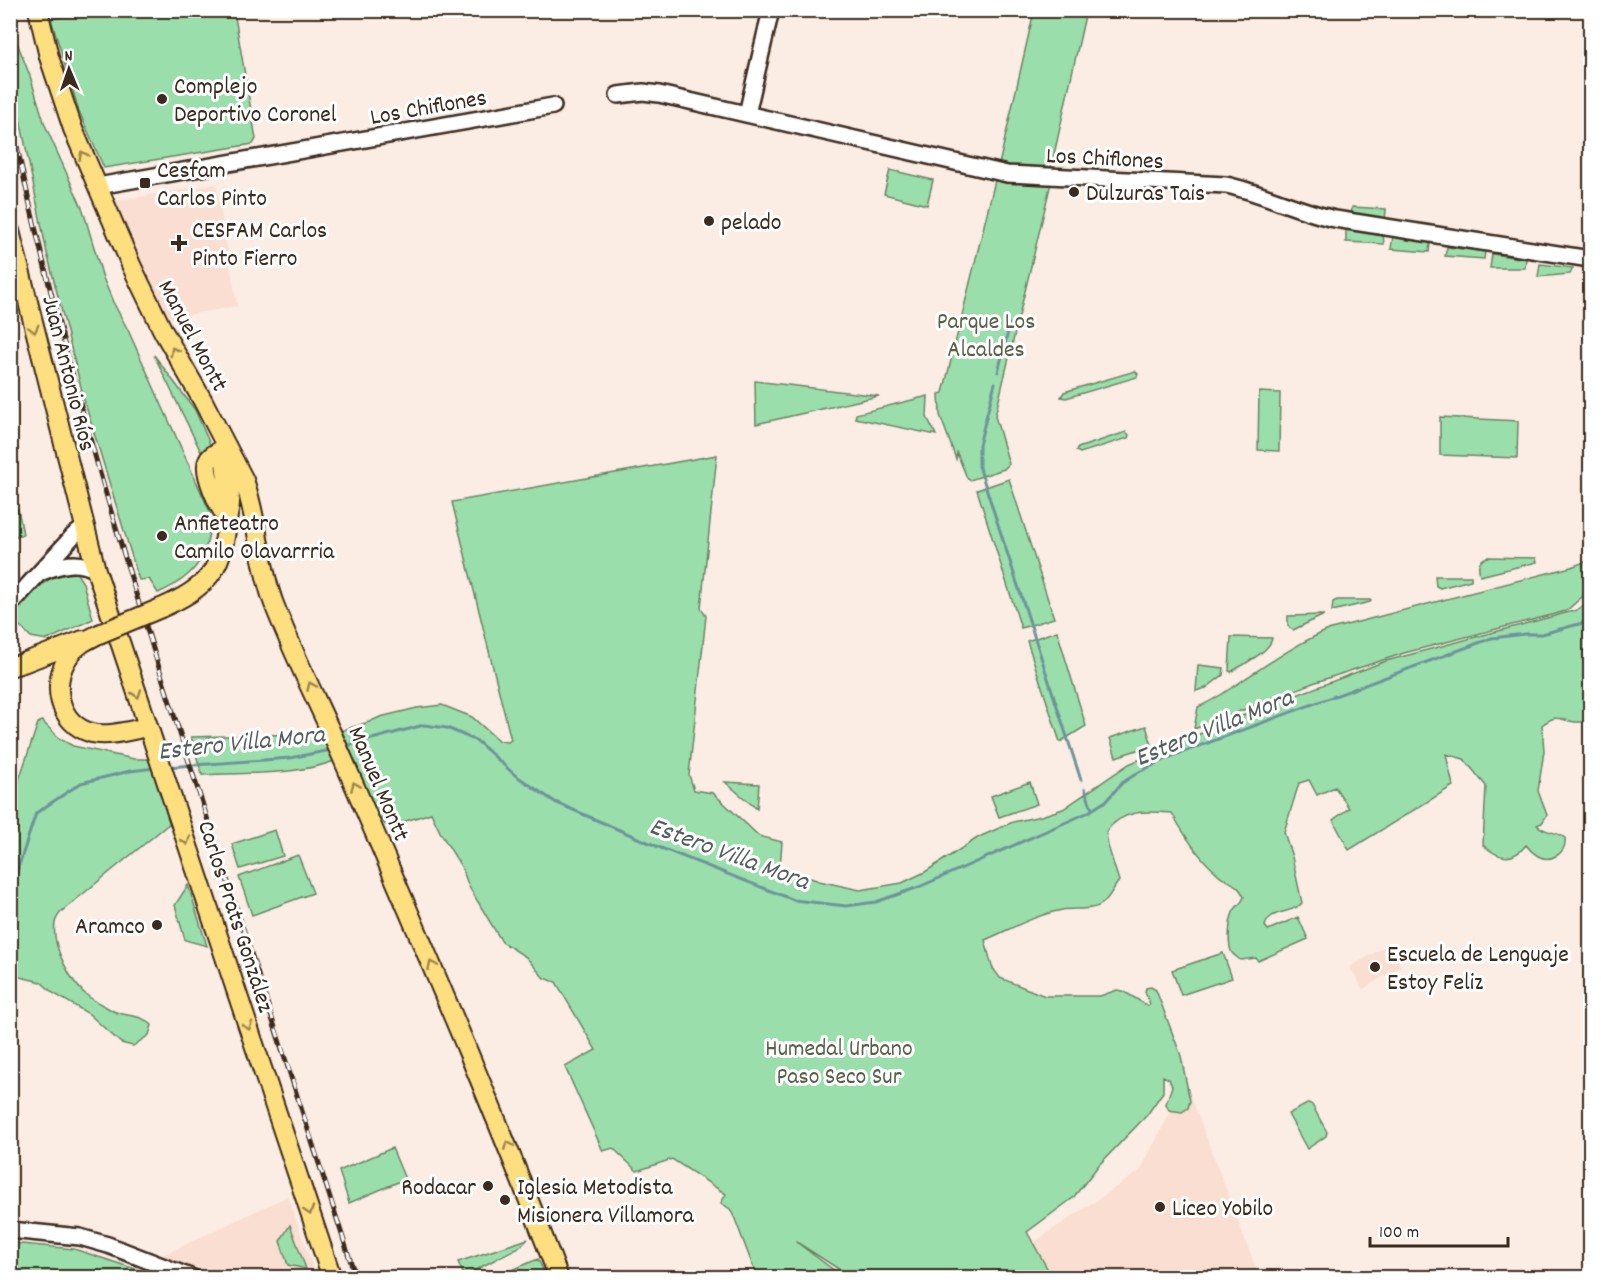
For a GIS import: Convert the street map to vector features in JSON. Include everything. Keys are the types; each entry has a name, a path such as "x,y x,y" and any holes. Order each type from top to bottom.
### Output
{"main road":[{"name":"Manuel Montt","path":"38,10 65,109 152,311 244,480 273,600 487,1094 559,1278"},
{"name":"Juan Antonio Ríos","path":"10,231 96,570"},
{"path":"10,667 95,636 161,608 190,594 210,575 223,549 231,501 224,465 227,447"},
{"name":"Carlos Prats González","path":"96,570 331,1277"},
{"path":"95,636 73,651 62,670 58,692 65,712 80,728 94,733 105,734 148,727"}],"street":[{"path":"747,114 771,10"},
{"name":"Los Chiflones","path":"618,95 651,92 996,172 1226,185 1335,219 1590,259"},
{"name":"Los Chiflones","path":"98,186 553,106"},
{"path":"10,605 85,527"},
{"path":"42,572 57,566 72,564 85,564 96,570"},
{"path":"10,1230 80,1238 108,1245 193,1278"}],"shaded area":[{"name":"CESFAM Carlos Pinto Fierro","path":"216,184 237,306 171,318 162,310 149,285 115,201"},
{"name":"Escuela de Lenguaje Estoy Feliz","path":"1388,945 1401,966 1363,989 1350,967"},
{"name":"Liceo Yobilo","path":"1188,1089 1259,1277 1051,1277 1033,1243 1140,1171 1179,1096"},
{"path":"288,1196 315,1277 213,1277 161,1256"}],"green space":[{"name":"Complejo Deportivo Coronel","path":"96,11 234,11 256,139 253,144 104,168 79,111 51,19"},
{"name":"Parque Los Alcaldes","path":"1034,11 1086,11 1051,168 1050,187 995,416 1009,464 1004,469 970,480 967,478 957,453 956,459 940,415 939,394 943,393"},
{"path":"11,27 30,76 45,125 83,210 103,278 210,512 208,540 199,562 183,579 158,593 149,579 139,580 85,403 47,253 11,74"},
{"path":"890,170 933,180 927,205 884,194"},
{"path":"1352,207 1386,209 1385,223 1351,217"},
{"path":"1349,229 1383,234 1384,244 1346,242 1346,231"},
{"path":"1393,236 1426,241 1430,244 1429,252 1391,249"},
{"path":"1447,247 1485,252 1484,259 1445,256"},
{"path":"1492,254 1526,259 1525,268 1490,268"},
{"path":"1540,264 1573,268 1570,274 1538,277"},
{"path":"154,355 195,410 212,449 203,456"},
{"path":"1135,371 1138,374 1137,377 1066,398 1061,397 1064,392"},
{"path":"755,381 879,396 756,424"},
{"path":"1259,392 1280,393 1279,451 1258,450"},
{"path":"928,396 927,417 936,435 855,418 856,414"},
{"path":"1440,417 1518,421 1517,458 1440,455"},
{"path":"1126,432 1129,435 1128,438 1080,453 1076,451 1078,448"},
{"name":"Humedal Urbano Paso Seco Sur","path":"717,455 701,608 706,616 689,775 694,790 713,793 759,836 782,842 780,867 819,881 860,890 902,883 925,872 979,837 1013,822 1063,809 1129,764 1249,713 1386,661 1577,610 1590,601 1590,722 1555,718 1542,725 1544,751 1538,791 1547,815 1542,823 1537,825 1565,838 1563,848 1553,857 1543,858 1534,854 1526,845 1521,851 1505,857 1483,845 1486,786 1464,759 1446,754 1453,786 1349,850 1333,820 1349,808 1335,787 1317,795 1309,780 1299,783 1284,832 1302,903 1298,907 1271,916 1265,926 1268,930 1298,917 1308,939 1258,961 1256,958 1240,960 1230,949 1229,937 1233,913 1244,897 1239,888 1221,876 1204,860 1172,813 1144,812 1127,815 1112,824 1106,832 1119,881 1103,903 1095,907 1062,910 1042,915 985,940 992,967 1000,978 1045,996 1100,996 1117,990 1123,991 1148,1006 1150,1004 1145,992 1146,988 1151,987 1156,990 1181,1056 1190,1101 1188,1108 1182,1112 1169,1110 1166,1104 1172,1086 1169,1079 1163,1076 1163,1092 1147,1115 1098,1166 1073,1198 1027,1232 1052,1277 851,1277 795,1241 843,1277 757,1277 735,1219 730,1209 721,1203 726,1194 672,1159 637,1171 613,1148 603,1151 565,1067 596,1050 556,982 544,978 526,957 502,942 469,887 462,868 431,813 387,827 372,809 346,756 329,763 294,770 202,775 191,737 340,731 380,717 417,708 442,705 472,717 499,741 508,742 511,740 452,502"},
{"path":"1009,479 1054,618 1021,628 977,490"},
{"path":"18,509 23,534 11,538 11,510"},
{"path":"1487,557 1536,558 1537,562 1480,576 1479,564"},
{"path":"1590,560 1590,590 1566,611 1404,653 1313,683 1194,729 1198,707 1298,645 1331,629 1571,567"},
{"path":"76,572 83,583 93,619 47,640 31,637 11,617 10,614 57,574"},
{"path":"1435,576 1471,576 1471,580 1440,588 1436,586"},
{"path":"1337,600 1371,601 1332,611 1333,602"},
{"path":"1324,615 1293,630 1288,626 1288,616"},
{"path":"1057,631 1086,726 1060,742 1027,641"},
{"path":"1231,637 1272,638 1267,648 1261,653 1231,672 1229,671"},
{"path":"1198,665 1224,668 1223,675 1206,688 1196,691"},
{"path":"42,721 60,739 73,746 134,759 147,759 153,763 170,823 62,911 55,923 59,953 69,974 82,991 113,1011 139,1017 152,1025 149,1035 133,1046 121,1043 89,1014 53,993 41,982 11,975 10,791 16,789 38,723"},
{"path":"1146,726 1152,745 1116,757 1110,738"},
{"path":"725,782 759,784 757,809"},
{"path":"1030,782 1037,804 999,817 991,796"},
{"path":"275,830 283,856 240,869 232,844"},
{"path":"298,855 313,893 252,915 239,877"},
{"path":"188,885 207,946 185,940 175,905"},
{"path":"1223,953 1232,978 1181,995 1172,970"},
{"path":"1309,1103 1327,1132 1326,1136 1307,1149 1288,1114"},
{"path":"392,1148 405,1179 349,1203 339,1171"},
{"path":"290,1225 306,1269 288,1265 280,1241"},
{"path":"528,1239 521,1246 464,1276 458,1262"},
{"path":"11,1243 74,1249 160,1277 11,1277"},
{"path":"538,1259 544,1272 542,1277 495,1277"}],"waterway":[{"path":"998,372 1010,324"},
{"path":"995,383 979,445 979,466 1081,780"},
{"name":"Estero Villa Mora","path":"346,746 424,725 447,728 477,741 515,775 555,802 661,848 794,900 846,906 876,902 919,887 1087,813 1106,801 1122,783 1175,755 1492,638 1542,634 1590,621"},
{"name":"Estero Villa Mora","path":"167,767 290,758 331,750"},
{"name":"Estero Villa Mora","path":"10,893 36,813 81,783 130,771 155,768"},
{"path":"1085,789 1092,809"}],"railway":[{"path":"10,113 55,307 107,498 165,687 356,1278"}],"place":[{"name":"Complejo Deportivo Coronel","path":"162,99"},
{"name":"Cesfam Carlos Pinto","path":"145,183"},
{"name":"Dulzuras Tais","path":"1074,192"},
{"name":"pelado","path":"709,221"},
{"name":"CESFAM Carlos Pinto Fierro","path":"179,243"},
{"name":"Anfieteatro Camilo Olavarrria","path":"162,536"},
{"name":"Aramco","path":"157,925"},
{"name":"Escuela de Lenguaje Estoy Feliz","path":"1375,967"},
{"name":"Rodacar","path":"488,1186"},
{"name":"Iglesia Metodista Misionera Villamora","path":"505,1200"},
{"name":"Liceo Yobilo","path":"1160,1207"}]}
